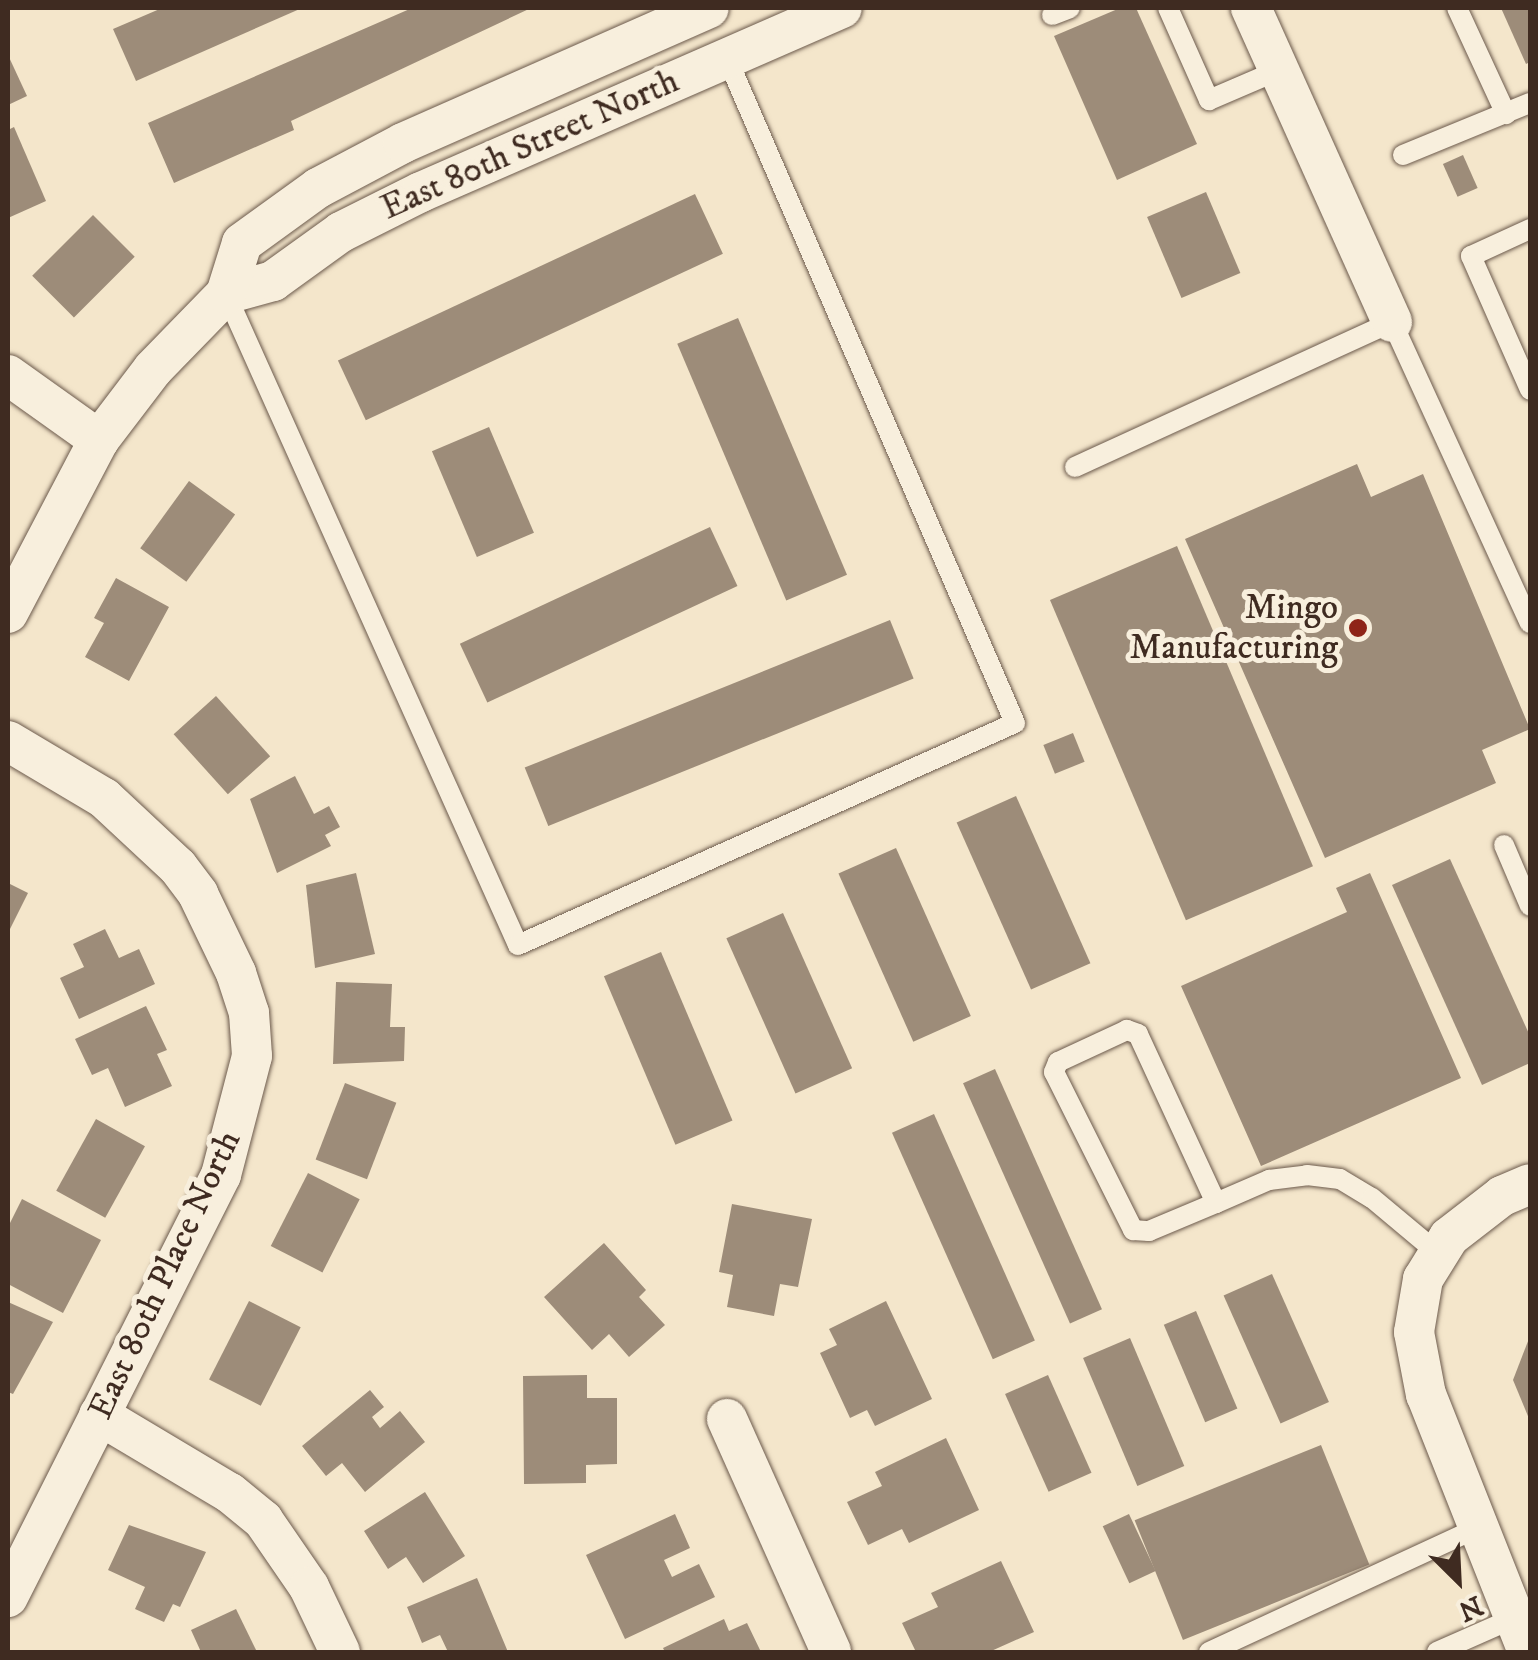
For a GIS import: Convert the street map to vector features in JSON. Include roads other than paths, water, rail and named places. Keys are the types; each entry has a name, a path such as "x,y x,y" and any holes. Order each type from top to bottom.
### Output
{"street":[{"name":"East 80th Street North","path":"8,612 99,440 153,369 226,294 242,243 318,188 709,8"},
{"name":"East 80th Street North","path":"226,294 273,281 341,232 421,192 842,8"},
{"path":"1251,8 1392,322"},
{"path":"8,375 99,440"},
{"name":"East 80th Place North","path":"8,741 104,798 157,843 198,894 249,1013 252,1056 246,1098 221,1175 8,1597"},
{"path":"1521,1635 1426,1395 1414,1332 1431,1267 1449,1237 1489,1206 1530,1184"},
{"path":"99,1415 230,1493 262,1520 309,1588 340,1652"},
{"path":"727,1418 831,1652"}],"lane":[{"path":"1168,8 1210,100 1279,70"},
{"path":"1456,8 1506,114"},
{"path":"226,294 518,945 1015,723 727,58"},
{"path":"1402,156 1530,103"},
{"path":"1530,229 1471,256 1530,390"},
{"path":"1075,467 1392,322 1530,623"},
{"path":"1504,845 1530,906"},
{"path":"1216,1203 1138,1034 1127,1030 1058,1062 1054,1072 1134,1230 1149,1231 1216,1203 1269,1180 1307,1175 1340,1180 1431,1267"},
{"path":"1209,1652 1477,1528"},
{"path":"1438,1652 1521,1635"}],"place":[{"name":"Mingo Manufacturing","path":"1358,628"}]}
